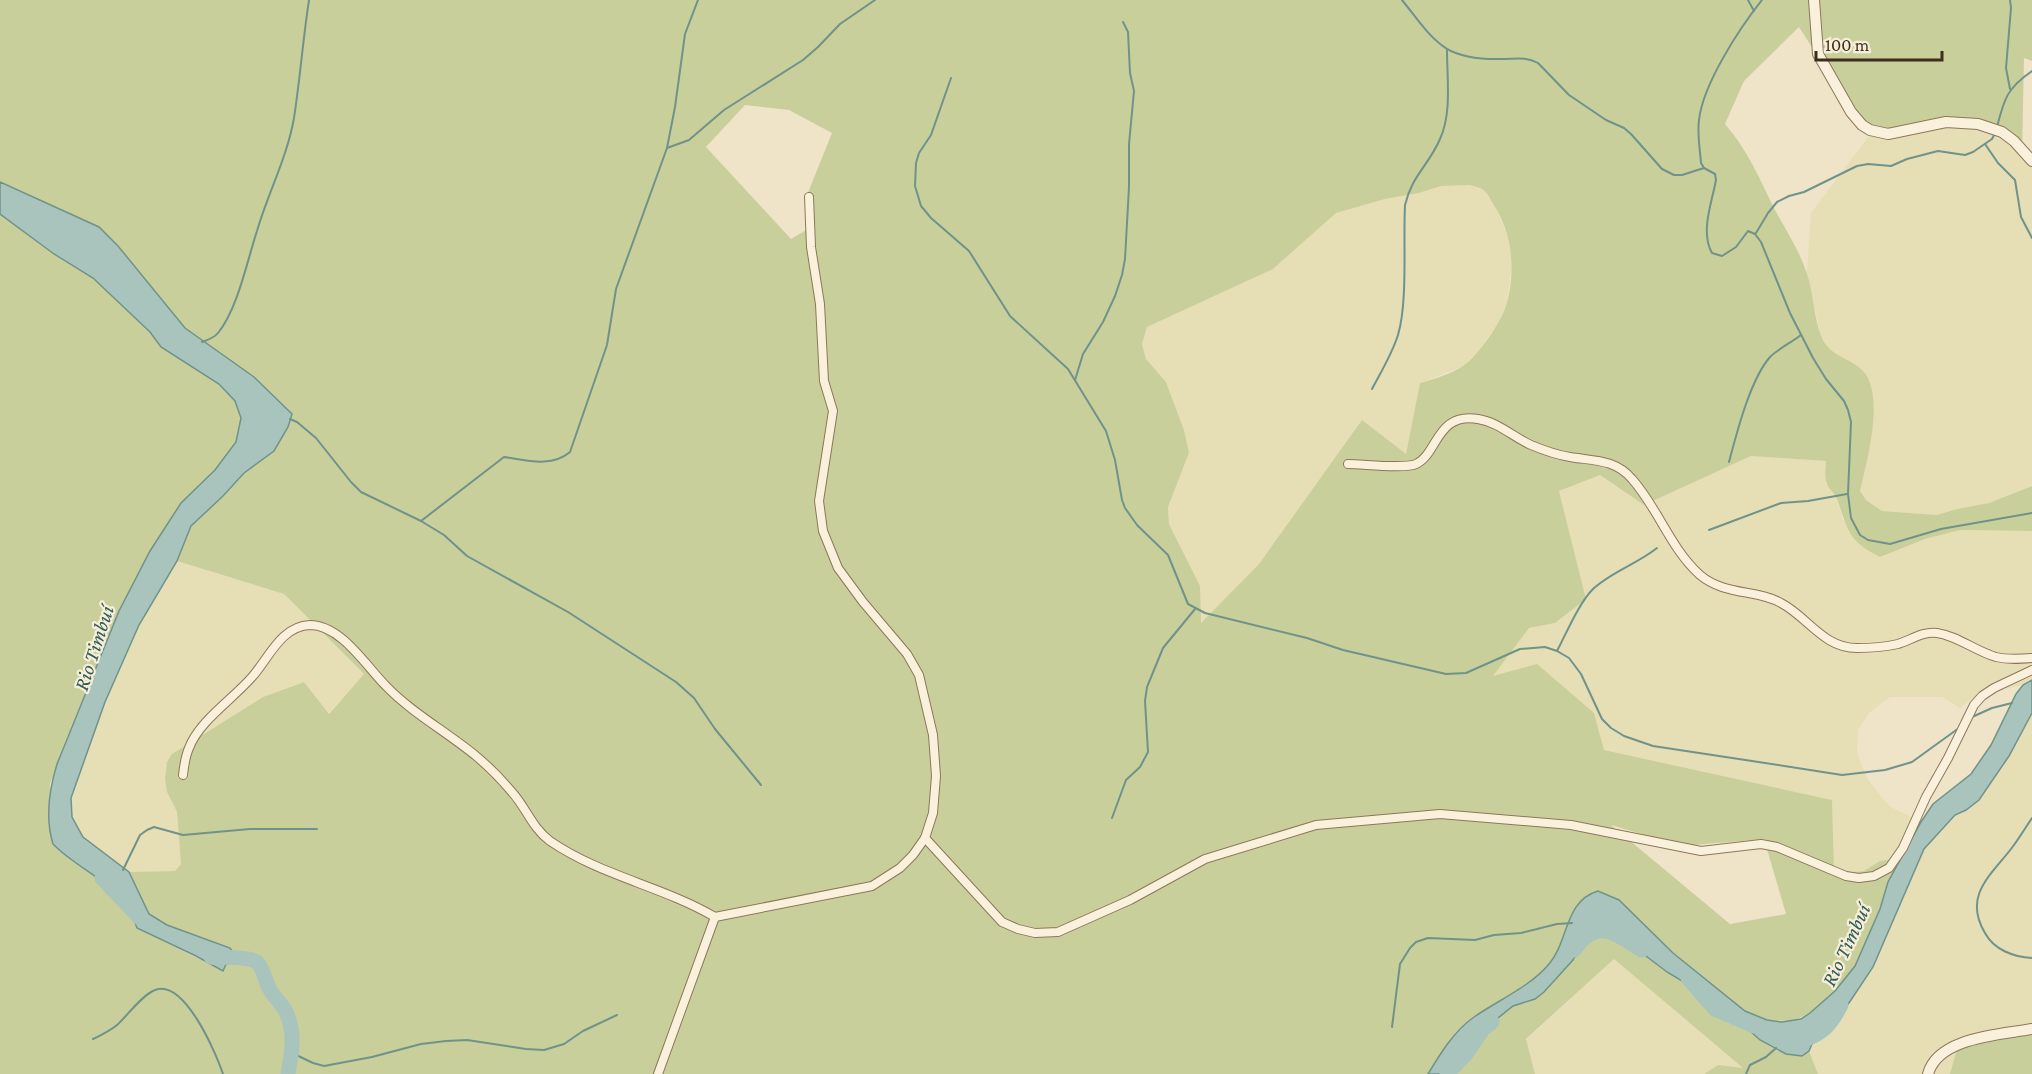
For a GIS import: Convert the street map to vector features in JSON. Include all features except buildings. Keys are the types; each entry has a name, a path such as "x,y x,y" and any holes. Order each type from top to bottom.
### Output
{"street":[{"path":"1814,0 1818,54 1851,112 1862,125 1870,130 1888,134 1946,122 1978,124 2002,132 2014,141 2032,161"},
{"path":"183,775 189,748 196,734 251,678 285,634 298,627 311,625 338,634 408,706 477,757 513,792 530,820 551,841 594,866 668,894 715,917 872,886 900,868 914,855 925,838 933,813 936,776 933,735 920,675 907,654 838,568 823,531 820,514 823,471 833,411 824,381 820,304 812,247 809,197"},
{"path":"1348,464 1406,466 1416,464 1424,458 1440,432 1450,424 1463,419 1477,418 1490,422 1532,445 1558,454 1602,460 1614,464 1630,476 1644,494 1662,527 1701,576 1729,590 1779,601 1828,640 1841,646 1879,647 1897,644 1933,632 1946,634 1995,657 2032,658"},
{"path":"925,838 1002,922 1035,933 1058,932 1120,905 1205,859 1316,825 1440,814 1571,825 1701,851 1761,844 1776,847 1846,876 1859,878 1874,876 1889,868 1904,848 1926,797 1974,705 1994,688 2032,670"},
{"path":"658,1074 715,917"},
{"path":"1928,1074 1933,1061 1956,1046 1968,1041 2032,1029"}],"shaded area":[{"path":"1953,121 1994,130 2032,167 2032,486 1989,503 1937,515 1882,511 1866,500 1860,492 1873,415 1871,385 1838,354 1827,347 1821,337 1807,273 1811,213 1869,136"},
{"path":"1469,185 1484,190 1496,209 1507,234 1512,261 1510,280 1506,307 1496,326 1464,366 1420,383 1406,455 1362,421 1259,564 1200,624 1180,546 1169,524 1168,507 1189,454 1184,430 1166,382 1146,359 1142,344 1147,327 1273,269 1336,213 1441,186"},
{"path":"1751,456 1827,461 1825,482 1836,497 1843,520 1880,557 1925,539 1960,530 2032,531 2032,680 2023,685 1977,695 1960,708 1942,697 1890,697 1869,713 1858,730 1857,753 1867,778 1889,806 1921,822 1901,858 1880,861 1865,871 1841,873 1834,870 1832,800 1604,750 1594,713 1492,676 1529,628 1555,623 1586,599 1559,491 1600,475 1644,505"},
{"path":"177,561 284,594 364,674 328,714 303,682 263,697 165,779 167,792 177,812 181,864 175,871 129,872 83,837 72,817 71,798 105,702 139,625"},
{"path":"2032,713 2032,1033 1957,1049 1950,1074 1818,1074 1809,1051 1815,1037 1849,1003 1873,967 1924,849 1955,815 1966,810 2009,756"},
{"path":"1614,959 1744,1069 1718,1065 1704,1074 1535,1074 1526,1040"}],"green space":[{"path":"0,0 2032,0 2032,61 2024,58 2022,157 1994,130 1953,121 1869,136 1799,27 1744,81 1725,124 1747,155 1800,255 1809,279 1822,338 1832,351 1861,369 1870,383 1874,408 1873,422 1860,491 1866,500 1882,511 1937,515 1989,503 2032,486 2032,531 1960,530 1925,539 1880,557 1861,546 1851,534 1836,497 1826,482 1826,461 1751,456 1644,505 1600,475 1559,491 1586,599 1555,623 1529,628 1493,676 1537,664 1594,713 1604,750 1832,800 1834,870 1841,873 1864,871 1880,861 1901,858 1888,882 1880,909 1855,966 1835,991 1810,1013 1793,1021 1767,1020 1734,1004 1673,953 1619,900 1598,891 1579,903 1555,955 1542,973 1483,1011 1460,1029 1428,1074 0,1074 0,214 54,254 93,278 150,332 161,347 219,384 235,401 241,418 236,442 215,470 181,503 150,551 119,611 62,749 50,784 49,821 53,844 73,862 120,896 133,914 137,928 223,971 232,957 149,914 129,872 175,871 181,864 177,812 167,792 165,779 167,762 172,754 263,697 304,682 329,714 364,674 284,594 177,561 191,526 244,473 274,451 292,414 254,377 185,328 118,246 99,227 0,182","holes":["745,105 789,110 832,133 807,195 813,226 791,239 706,147","1469,185 1482,189 1500,215 1509,240 1512,267 1506,306 1499,321 1488,339 1463,366 1448,374 1420,383 1406,454 1362,420 1259,564 1201,623 1200,586 1169,524 1168,507 1189,453 1184,430 1166,382 1146,359 1142,344 1147,327 1273,269 1336,213 1441,186","1611,825 1682,846 1764,839 1786,914 1730,924"]},
{"path":"1599,928 1627,941 1667,972 1715,1001 1775,1049 1787,1054 1798,1055 1809,1051 1818,1074 1704,1074 1718,1065 1743,1068 1614,959 1526,1039 1535,1074 1447,1074 1457,1058 1488,1026 1513,1006 1526,1003 1544,992 1573,960 1585,936"},
{"path":"2032,1033 2032,1074 1950,1074 1957,1049"}],"water":[{"path":"0,182 99,227 118,246 185,328 254,377 292,414 288,427 274,451 244,473 191,526 177,561 139,625 105,702 71,798 72,817 83,837 129,872 149,914 167,925 230,948 236,957 228,960 223,971 137,928 131,913 113,890 53,844 49,814 50,794 57,764 119,611 150,551 181,503 215,470 236,442 241,418 235,401 219,384 161,347 150,332 93,278 54,254 0,214"},
{"path":"2032,680 2032,713 2009,756 1979,800 1955,815 1924,849 1873,967 1849,1003 1833,1021 1823,1027 1815,1037 1809,1051 1802,1056 1786,1054 1760,1040 1720,1004 1667,972 1622,938 1599,928 1585,936 1573,960 1544,992 1535,999 1513,1006 1488,1026 1457,1058 1447,1074 1428,1074 1460,1029 1542,972 1555,955 1579,903 1598,891 1619,900 1673,953 1745,1011 1767,1020 1782,1022 1801,1019 1835,991 1855,966 1880,909 1888,882 1921,822 1933,804 1971,774 1991,745 2016,694 2023,685"}],"waterway":[{"path":"202,342 216,335 231,311 261,217 287,147 294,118 309,0"},
{"path":"421,521 504,457 547,461 563,457 570,452 607,345 616,289 667,148 685,34 698,0"},
{"path":"667,148 689,140 724,110 803,60 840,24 875,0"},
{"path":"1402,0 1433,37 1453,52 1465,56 1525,59 1538,63 1569,95 1606,120 1624,128 1662,169 1674,175 1682,175 1704,168"},
{"path":"1748,0 1754,11"},
{"path":"1762,0 1723,57 1702,106 1698,131 1701,163 1704,168 1715,174 1716,180 1708,217 1707,236 1712,253 1722,256 1736,247 1748,231 1755,234 1761,242 1790,313 1813,358 1844,401 1851,422 1848,494 1851,518 1860,535 1868,540 1890,544 1941,529 2032,513"},
{"path":"2010,0 2006,68 2010,89"},
{"path":"1075,380 1083,354 1103,322 1115,296 1125,259 1129,144 1134,91 1130,73 1128,32 1123,22"},
{"path":"1372,389 1393,349 1401,321 1404,289 1405,205 1416,178 1431,156 1444,129 1448,95 1447,50"},
{"path":"1997,127 2008,95 2017,83 2032,71"},
{"path":"951,78 931,135 919,153 916,163 915,186 921,206 931,218 969,251 1010,316 1068,369 1106,431 1125,508 1137,525 1168,555 1188,604 1205,613 1307,638 1343,650 1446,674 1466,673 1520,649 1545,647 1569,658 1581,674 1602,719 1611,728 1624,736 1653,746 1842,775 1885,770 1912,762 1959,728"},
{"path":"1756,233 1777,202 1804,192 1857,166 1868,164 1891,166 1907,159 1938,151 1965,155 1992,139 1995,133"},
{"path":"1985,144 1998,163 2015,180 2021,217 2032,238"},
{"path":"1729,462 1756,379 1773,354 1801,335"},
{"path":"290,419 316,438 361,492 421,521 444,535 467,556 568,612 676,682 694,698 715,729 761,785"},
{"path":"1709,530 1781,503 1847,494"},
{"path":"1557,651 1578,610 1593,589 1657,548"},
{"path":"1112,818 1126,780 1140,767 1148,752 1145,701 1147,687 1163,648 1195,609"},
{"path":"1972,717 1992,708 2012,703"},
{"path":"2032,818 1982,887 1977,908 1985,933 1994,944 2012,954 2032,958"},
{"path":"123,870 140,835 154,827 183,835 250,829 317,829"},
{"name":"Rio Timbuí","path":"102,878 141,919"},
{"path":"1392,1027 1400,964 1416,942 1428,938 1475,940 1572,923"},
{"name":"Rio Timbuí","path":"1574,950 1583,940 1599,931 1615,934 1642,950"},
{"name":"Rio Timbuí","path":"211,957 248,959 259,965 271,991 285,1010 291,1026 292,1050 288,1074"},
{"name":"Rio Timbuí","path":"1688,978 1715,1009 1754,1026"},
{"path":"93,1039 117,1025 150,993 166,989 177,995 197,1020 223,1074"},
{"name":"Rio Timbuí","path":"1798,1042 1824,1029 1841,1005"},
{"path":"292,1053 324,1066 372,1057 421,1044 446,1041 467,1040 544,1050 564,1044 583,1031 617,1015"},
{"name":"Rio Timbuí","path":"1447,1074 1466,1054 1483,1029 1492,1022"},
{"path":"1746,1074 1750,1065 1766,1057 1776,1048"}]}
